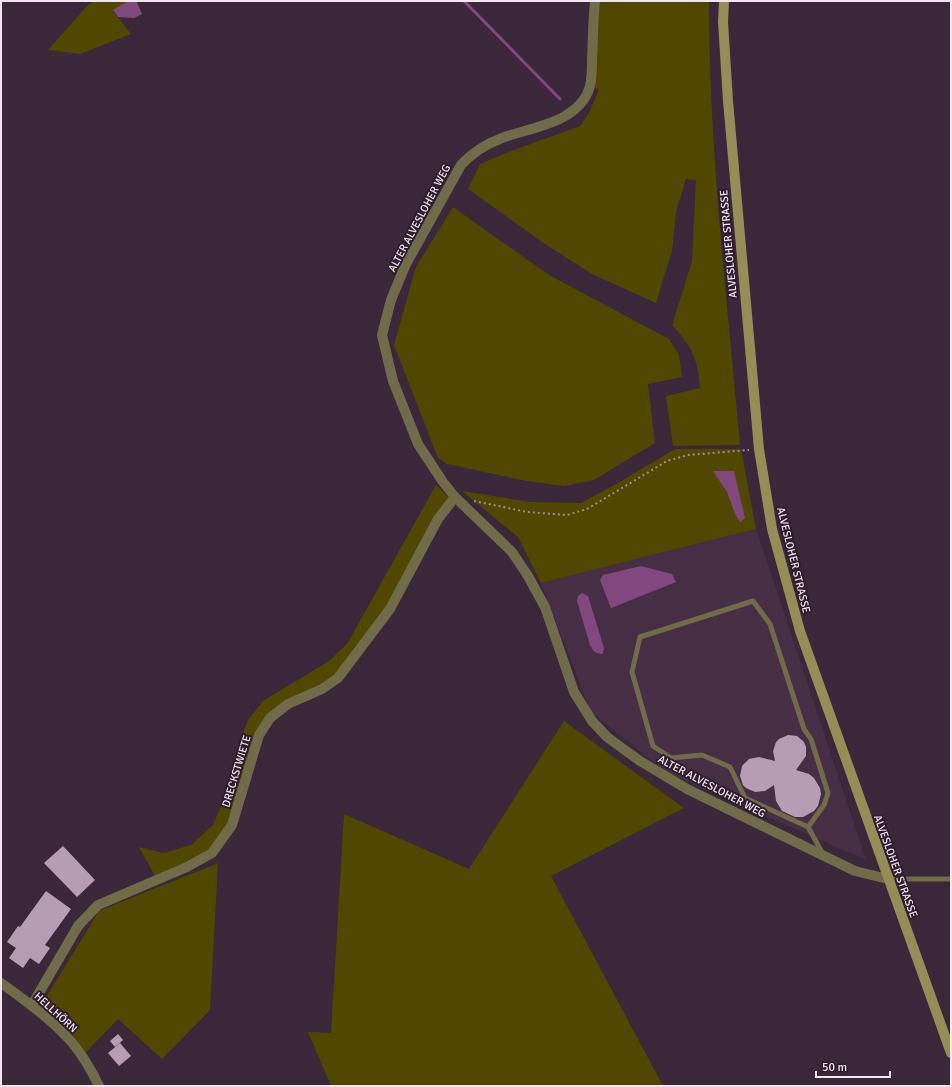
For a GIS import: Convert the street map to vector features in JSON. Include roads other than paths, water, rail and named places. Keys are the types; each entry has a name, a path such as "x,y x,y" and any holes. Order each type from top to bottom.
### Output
{"main road":[{"name":"ALVESLOHER STRASSE","path":"724,1 723,22 728,101 759,449 772,528 800,631 951,1053"}],"street":[{"name":"ALTER ALVESLOHER WEG","path":"595,1 590,87 581,102 570,114 558,120 501,139 469,156 461,165 405,266 391,300 382,336 393,382 418,444 443,482 455,497 512,552 528,576 545,607 574,692 592,721 607,737 640,761 687,789 855,871 888,879"},
{"name":"DRECKSTWIETE","path":"32,1005 78,926 98,905 187,867 212,853 232,825 260,735 270,718 288,704 322,689 338,678 390,610 438,519 455,497"},
{"name":"HELLHÖRN","path":"1,983 32,1005 69,1038 99,1086"}],"lane":[{"path":"808,827 824,805 828,793 811,739 804,729 770,624 753,601 640,637 632,672 653,746 671,758 702,755 730,767 745,798 808,827 825,857"},
{"path":"888,879 951,880"}],"waterway":[{"path":"464,1 560,99"}]}
